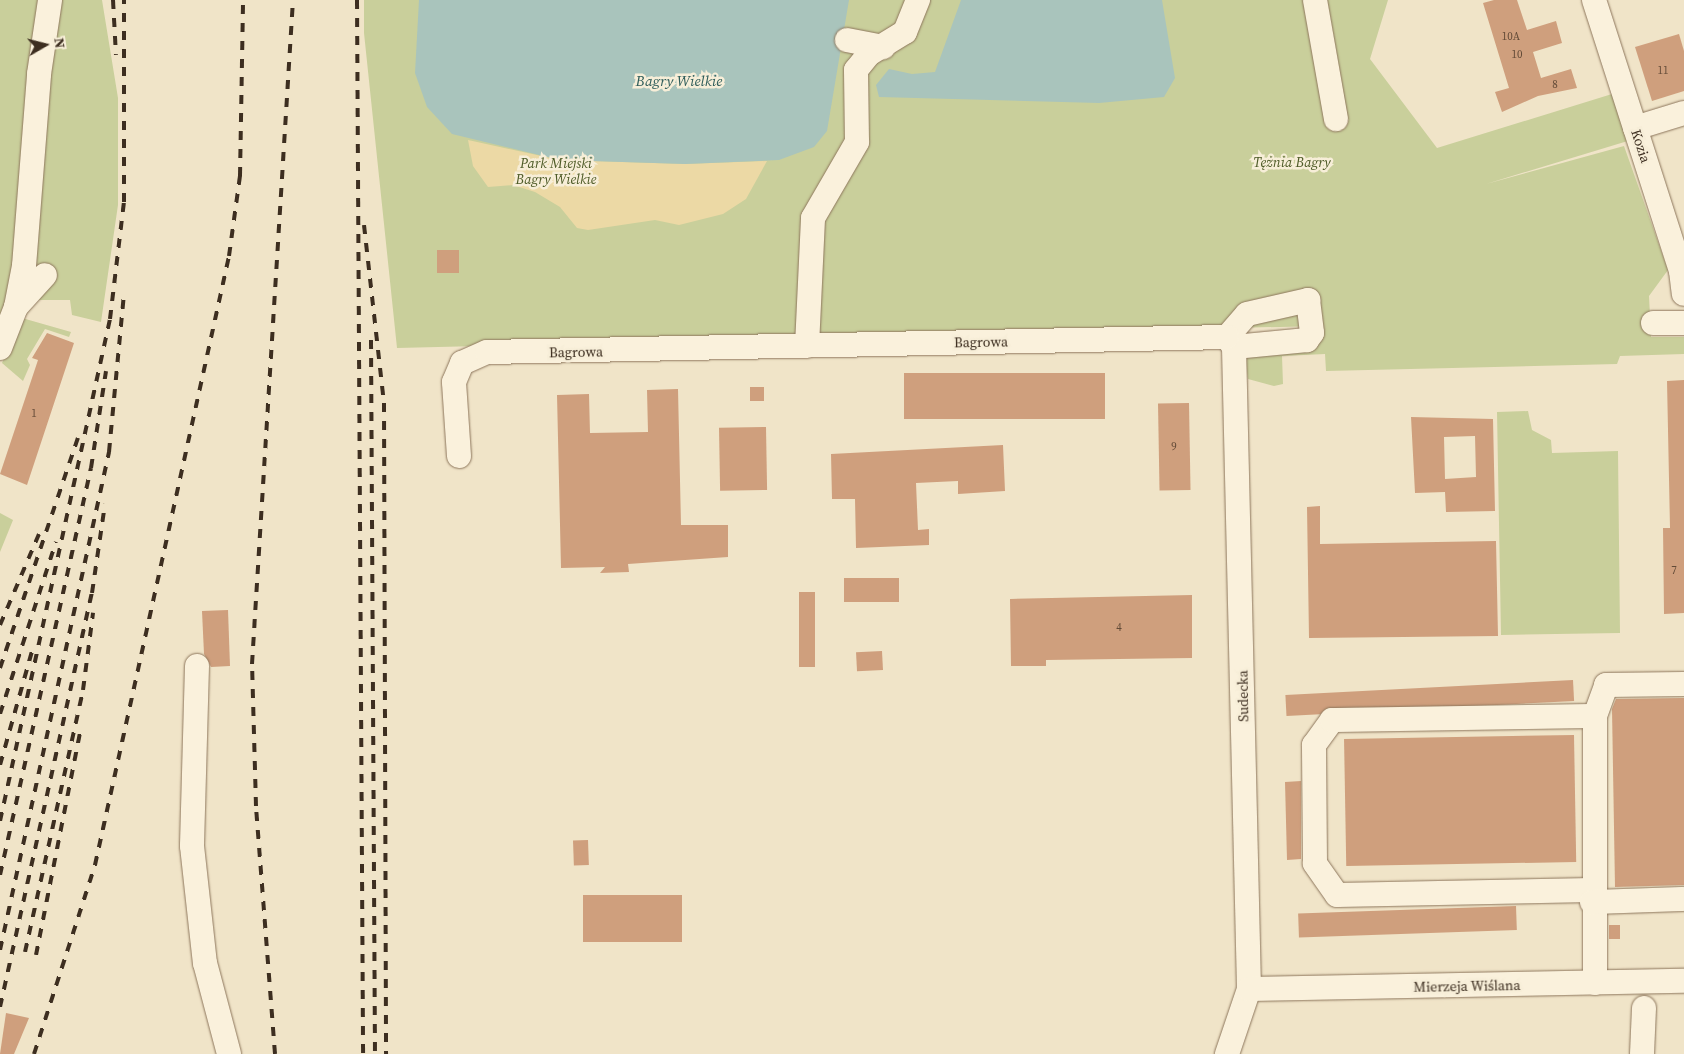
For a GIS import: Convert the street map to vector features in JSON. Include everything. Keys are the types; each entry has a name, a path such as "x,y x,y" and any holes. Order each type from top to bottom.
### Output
{"street":[{"path":"807,346 813,218 857,142 856,70 869,54 905,32 918,0"},
{"path":"1315,0 1336,120"},
{"name":"Kozia","path":"1594,0 1681,271 1684,294"},
{"path":"0,348 16,307 24,266 47,20"},
{"path":"847,40 883,47"},
{"path":"1635,128 1684,113"},
{"path":"16,307 45,275"},
{"path":"1653,323 1684,323 1684,317"},
{"name":"Bagrowa","path":"459,456 454,392 458,368 487,352 526,353 807,346 1231,342"},
{"name":"Sudecka","path":"1227,1054 1249,989 1231,342"},
{"path":"197,666 192,846 205,963 229,1054"},
{"path":"1595,983 1592,896 1597,865 1595,716 1606,685 1684,684"},
{"path":"1595,716 1332,720 1314,745 1315,863 1337,895 1684,898"},
{"name":"Mierzeja Wiślana","path":"1249,989 1684,981"},
{"path":"1642,1054 1644,1008"}],"green space":[{"path":"0,0 44,0 21,249 0,322"},
{"path":"57,0 102,0 118,98 118,205 101,322 72,315 70,300 27,300 38,270 30,266"},
{"name":"Park Miejski Bagry Wielkie","path":"364,0 1388,0 1370,59 1437,148 1612,94 1631,140 1486,184 1624,146 1668,270 1649,296 1651,337 1684,337 1684,354 1620,356 1617,364 1326,371 1325,354 1282,356 1283,384 1274,386 1248,379 1245,357 1318,326 397,348 364,33"},
{"path":"22,318 71,332 69,337 45,329 27,359 30,365 23,381 2,363"},
{"path":"1528,411 1532,430 1551,440 1552,453 1618,451 1620,633 1501,635 1497,412"},
{"path":"0,513 13,520 0,552"}],"sand":[{"path":"468,140 560,160 685,164 767,161 746,199 723,214 679,225 655,220 588,230 577,228 560,207 535,192 513,185 488,187 473,166"}],"water":[{"name":"Bagry Wielkie","path":"419,0 849,0 827,131 814,147 779,160 685,164 560,160 452,134 427,107 415,73"},
{"path":"961,0 1162,0 1175,78 1164,97 1099,103 879,97 876,85 889,69 912,74 935,72"}],"building":[{"path":"1494,0 1517,0 1527,30 1556,21 1562,43 1533,52 1541,78 1571,69 1577,88 1538,96 1502,112 1495,92 1509,88 1483,3"},
{"path":"1679,34 1684,51 1684,91 1652,101 1635,47"},
{"path":"437,250 459,250 459,273 437,273"},
{"path":"47,333 74,343 27,485 0,474 38,360 32,358"},
{"path":"904,373 1105,373 1105,419 904,419"},
{"path":"1684,380 1684,613 1664,614 1663,528 1670,528 1667,381"},
{"path":"750,387 764,387 764,401 750,401"},
{"path":"678,389 681,525 728,525 728,557 628,564 629,572 600,573 605,567 561,568 557,395 589,394 590,433 648,432 647,390"},
{"path":"1189,403 1191,490 1160,491 1158,404"},
{"path":"1411,417 1493,419 1495,511 1446,512 1445,492 1415,493","holes":["1475,436 1476,477 1445,479 1444,437"]},
{"path":"766,427 767,490 720,491 719,428"},
{"path":"1003,445 1005,491 958,494 958,481 916,483 918,530 929,529 929,545 856,548 855,499 832,499 831,454"},
{"path":"1320,506 1320,544 1496,541 1498,636 1309,638 1307,507"},
{"path":"844,578 899,578 899,602 844,602"},
{"path":"799,592 815,592 815,667 799,667"},
{"path":"1192,595 1192,658 1046,660 1046,666 1011,666 1010,599"},
{"path":"228,610 230,666 211,667 204,654 202,611"},
{"path":"882,651 883,670 857,671 856,652"},
{"path":"1573,680 1574,701 1286,716 1285,695"},
{"path":"1684,698 1684,885 1615,887 1612,709 1616,699"},
{"path":"1574,735 1576,862 1346,866 1344,739"},
{"path":"1301,781 1301,859 1287,860 1285,782"},
{"path":"588,840 589,865 574,866 573,841"},
{"path":"583,895 682,895 682,942 583,942"},
{"path":"1516,906 1517,930 1299,938 1298,914"},
{"path":"1609,925 1620,925 1620,939 1609,939"},
{"path":"6,1013 29,1018 14,1054 0,1054"}],"railway":[{"path":"113,0 116,55"},
{"path":"0,821 110,319 124,202 124,0"},
{"path":"34,1054 95,865 229,256 240,176 243,0"},
{"path":"275,1054 256,806 252,664 293,0"},
{"path":"357,0 363,1054"},
{"path":"364,225 384,403 386,1054"},
{"path":"0,950 109,452 124,294"},
{"path":"371,340 375,1054"},
{"path":"0,875 91,468 106,371"},
{"path":"0,668 78,438"},
{"path":"0,1007 92,593 105,504"},
{"path":"0,625 39,534"},
{"path":"0,714 56,542"},
{"path":"25,952 83,690 93,613"},
{"path":"0,765 32,651"},
{"path":"36,955 81,728"}],"park label":[{"name":"Tężnia Bagry","path":"1292,162"}]}
